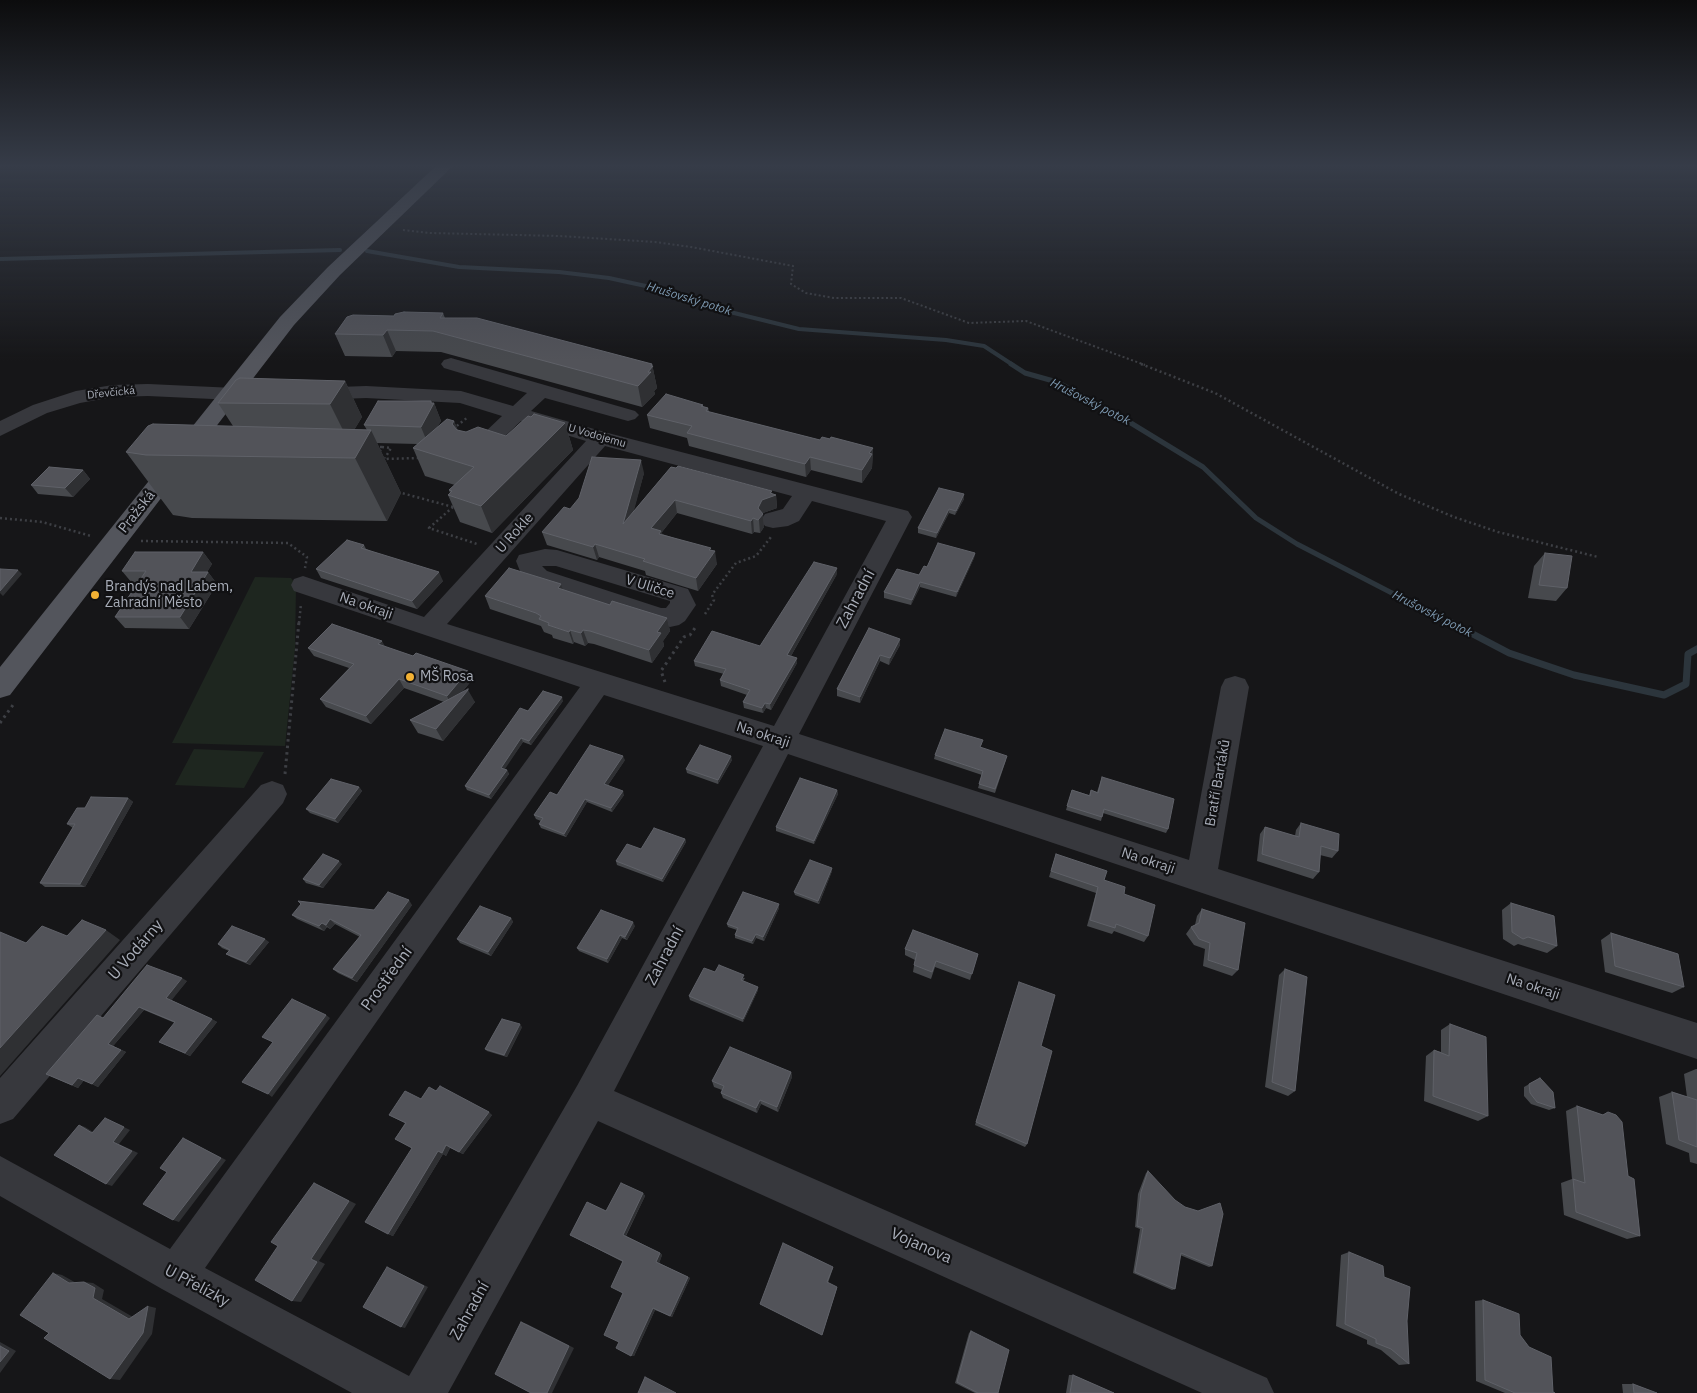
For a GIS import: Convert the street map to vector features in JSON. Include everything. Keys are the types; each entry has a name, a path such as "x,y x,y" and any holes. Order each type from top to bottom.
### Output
{"main road":[{"name":"Pražská","path":"0,687 287,321 334,271 376,231"}],"street":[{"path":"450,364 628,415"},
{"name":"Dřevčická","path":"0,429 40,409 76,397 113,391 148,390 229,393"},
{"path":"476,451 541,391"},
{"name":"U Vodojemu","path":"229,393 389,394 461,397 600,438 900,517"},
{"path":"378,413 389,394"},
{"name":"U Rokle","path":"429,628 600,438"},
{"path":"774,525 791,515 806,492"},
{"name":"Zahradní","path":"424,1393 590,1098 900,517"},
{"name":"V Uličce","path":"499,551 528,561 545,557 557,558 679,595 683,605 670,618 661,617 538,577 531,570 528,561"},
{"name":"Na okraji","path":"303,585 429,628"},
{"path":"429,628 598,684"},
{"name":"Na okraji","path":"598,684 780,740 1697,1041"},
{"name":"Prostřední","path":"176,1275 598,684"},
{"name":"Bratří Bartáků","path":"1202,879 1235,687"},
{"name":"U Vodárny","path":"0,1106 272,794"},
{"name":"Vojanova","path":"590,1098 1252,1393"},
{"name":"U Přelízky","path":"0,1175 176,1275 396,1393"}],"path":[{"path":"409,231 560,236 655,242 793,266 790,284 806,293 834,298 901,298 969,323 1008,320 1026,322 1215,393 1266,419 1399,494 1454,518 1498,532 1598,557"},
{"path":"448,434 470,415"},
{"path":"366,446 391,448 380,466"},
{"path":"378,454 382,447"},
{"path":"384,459 418,459 426,455"},
{"path":"389,491 405,492 452,507 429,528 499,551"},
{"path":"0,518 59,526 90,534 92,538"},
{"path":"654,701 666,684 660,671 684,637 690,635 714,600 712,595 736,563 756,556 774,525"},
{"path":"133,541 288,543 307,557 285,774 272,794"}],"shaded area":[{"path":"255,577 291,578 296,585 295,648 285,746 172,743"},
{"path":"194,749 264,752 244,788 175,785"}],"building":[{"path":"404,312 443,313 440,318 477,318 652,364 651,366 653,366 648,372 651,372 638,386 433,331 387,330 383,335 335,334 347,317 353,315 394,316"},
{"path":"240,378 345,381 330,404 218,403 236,380"},
{"path":"666,394 703,405 701,406 708,408 706,411 820,440 822,437 830,439 831,437 873,448 869,453 872,454 862,470 810,457 805,464 687,433 692,426 647,415"},
{"path":"378,401 431,401 431,403 434,403 421,427 364,425"},
{"path":"534,414 565,423 481,506 448,495 452,491 449,490 474,467 413,448 447,419 454,421 452,424 457,430 466,432 478,427 506,436 528,416 531,417"},
{"path":"153,424 371,430 355,458 146,455 126,452 148,426"},
{"path":"592,457 641,460 623,524 671,467 676,468 678,466 735,481 772,491 770,493 776,495 762,500 758,508 763,514 758,520 753,518 751,521 675,500 651,528 661,531 659,534 711,548 709,550 715,551 696,578 643,561 645,559 595,544 593,547 542,532 564,507 570,509 579,498"},
{"path":"49,467 83,470 65,488 31,485"},
{"path":"939,488 964,494 956,511 949,509 937,533 918,528"},
{"path":"347,540 364,545 361,548 439,572 412,601 316,569"},
{"path":"938,543 975,553 957,592 920,582 912,600 884,592 897,569 919,575 924,566 927,567"},
{"path":"135,552 203,552 191,572 208,572 180,617 115,617 146,571 122,571"},
{"path":"1545,553 1572,556 1567,588 1539,585"},
{"path":"814,562 837,568 787,655 797,658 770,704 765,703 762,708 743,702 750,690 720,680 726,669 694,661 712,631 760,646"},
{"path":"509,568 561,584 558,588 610,605 612,601 667,618 657,632 661,633 649,650 590,631 583,630 581,633 570,630 569,632 548,625 549,623 539,619 541,616 536,613 485,596"},
{"path":"0,569 18,570 0,591"},
{"name":"MŠ Rosa","path":"332,624 382,641 378,644 413,656 416,653 468,671 447,696 399,679 366,716 320,699 354,664 308,648"},
{"path":"869,628 900,639 890,658 880,655 860,697 837,689"},
{"path":"468,689 436,729 410,720"},
{"path":"543,691 562,697 529,741 521,738 501,768 507,770 489,795 465,786 520,708 528,711"},
{"path":"945,729 983,740 980,747 1007,756 995,789 979,784 983,771 935,755"},
{"path":"590,745 623,756 604,784 623,791 611,808 585,799 564,834 539,824 543,818 534,815 550,792 557,795"},
{"path":"700,745 731,756 718,780 686,769"},
{"path":"1102,777 1174,799 1168,829 1104,809 1102,817 1067,806 1072,790 1090,796 1091,790 1098,793"},
{"path":"800,778 837,790 814,841 776,827"},
{"path":"331,779 359,787 335,819 306,809"},
{"path":"91,797 128,798 80,884 40,883 75,824 67,824 77,808 85,808"},
{"path":"1301,823 1339,834 1338,851 1321,846 1319,872 1262,854 1265,827 1299,837"},
{"path":"654,828 685,839 662,879 616,861 627,844 641,849"},
{"path":"323,854 339,861 319,885 303,879"},
{"path":"1056,854 1107,871 1104,880 1125,887 1124,894 1155,905 1148,936 1116,924 1115,928 1090,920 1098,887 1051,871"},
{"path":"810,860 832,868 818,901 794,892"},
{"path":"388,892 409,900 352,978 333,969 361,935 330,919 326,925 322,923 319,926 292,915 301,904 298,901 374,910"},
{"path":"743,892 779,904 763,937 756,934 752,941 735,935 738,928 727,924"},
{"path":"1511,903 1554,916 1557,946 1528,937 1523,939 1512,932"},
{"path":"480,906 511,918 488,952 457,939"},
{"path":"1202,909 1245,923 1238,970 1208,960 1210,943 1199,939 1191,927 1199,923"},
{"path":"601,910 633,922 625,937 620,935 607,959 577,948"},
{"path":"82,920 106,930 0,1048 0,932 26,943 42,926 67,936"},
{"path":"232,926 265,939 246,962 226,954 230,950 218,944"},
{"path":"913,930 978,954 972,974 936,961 932,972 914,965 917,953 905,949"},
{"path":"1611,933 1678,954 1684,987 1615,966"},
{"path":"147,965 182,978 166,998 212,1019 185,1053 159,1042 175,1022 139,1007 108,1044 121,1050 92,1084 78,1078 72,1085 46,1074 97,1015 103,1018"},
{"path":"719,965 744,975 741,980 758,987 743,1019 689,996 704,968 715,972"},
{"path":"1285,969 1307,977 1295,1091 1272,1082"},
{"path":"1019,982 1055,995 1041,1046 1052,1051 1027,1144 976,1122"},
{"path":"292,999 326,1015 268,1094 242,1082 273,1042 262,1037"},
{"path":"502,1019 520,1024 504,1055 485,1049"},
{"path":"1450,1024 1486,1037 1488,1116 1433,1096 1434,1050 1449,1056"},
{"path":"730,1047 791,1072 777,1107 760,1100 756,1108 721,1093 724,1086 712,1081"},
{"path":"1540,1078 1553,1092 1555,1108 1537,1102 1530,1093 1529,1084"},
{"path":"440,1086 489,1112 459,1152 446,1145 442,1153 438,1151 388,1234 365,1222 412,1148 395,1139 406,1123 389,1115 405,1091 421,1099 429,1087 436,1091"},
{"path":"1672,1092 1697,1100 1697,1147 1679,1140"},
{"path":"1577,1106 1603,1115 1608,1112 1616,1115 1622,1122 1628,1176 1634,1179 1640,1236 1576,1212 1573,1179 1585,1183"},
{"path":"105,1118 124,1127 113,1142 132,1151 106,1184 54,1155 79,1125 92,1133"},
{"path":"183,1138 221,1158 173,1220 143,1204 167,1172 160,1168"},
{"path":"1148,1171 1175,1200 1185,1207 1198,1211 1220,1203 1223,1214 1212,1266 1181,1253 1175,1289 1135,1272 1143,1228 1137,1226 1141,1192"},
{"path":"314,1183 349,1201 311,1259 317,1262 292,1301 255,1280 278,1246 271,1242"},
{"path":"621,1183 643,1193 623,1235 660,1253 656,1262 688,1277 670,1316 653,1308 631,1356 616,1348 619,1342 604,1335 623,1293 611,1287 623,1261 570,1235 587,1202 606,1211"},
{"path":"783,1243 833,1267 827,1282 837,1287 822,1335 760,1304"},
{"path":"1349,1252 1383,1266 1384,1277 1410,1287 1407,1321 1409,1364 1391,1349 1376,1343 1376,1339 1345,1324"},
{"path":"387,1267 424,1286 401,1327 363,1307"},
{"path":"53,1273 69,1283 84,1282 95,1288 93,1298 129,1319 148,1306 143,1333 110,1379 44,1338 49,1333 20,1315"},
{"path":"1483,1300 1519,1314 1520,1335 1529,1347 1551,1357 1553,1392 1555,1393 1515,1393 1485,1380"},
{"path":"521,1322 569,1346 547,1393 531,1393 495,1374"},
{"path":"971,1331 1009,1350 998,1393 978,1393 957,1382"},
{"path":"0,1346 9,1351 0,1362"},
{"path":"1073,1375 1114,1393 1070,1393"},
{"path":"645,1377 676,1393 638,1393"},
{"path":"1633,1384 1657,1393 1634,1393"}],"waterway":[{"name":"Hrušovský potok","path":"0,259 340,250"},
{"name":"Hrušovský potok","path":"367,251 459,267 559,272 609,278 664,290 730,312 799,329 946,340 984,346 1013,365"},
{"name":"Hrušovský potok","path":"1011,364 1025,373 1057,382 1121,417 1203,467 1256,518 1297,544 1450,623"},
{"name":"Hrušovský potok","path":"1448,621 1509,653 1574,675 1664,695 1686,684 1688,654 1697,649"}],"place":[{"name":"Brandýs nad Labem, Zahradní Město","path":"95,595"},
{"name":"MŠ Rosa","path":"410,677"}]}
